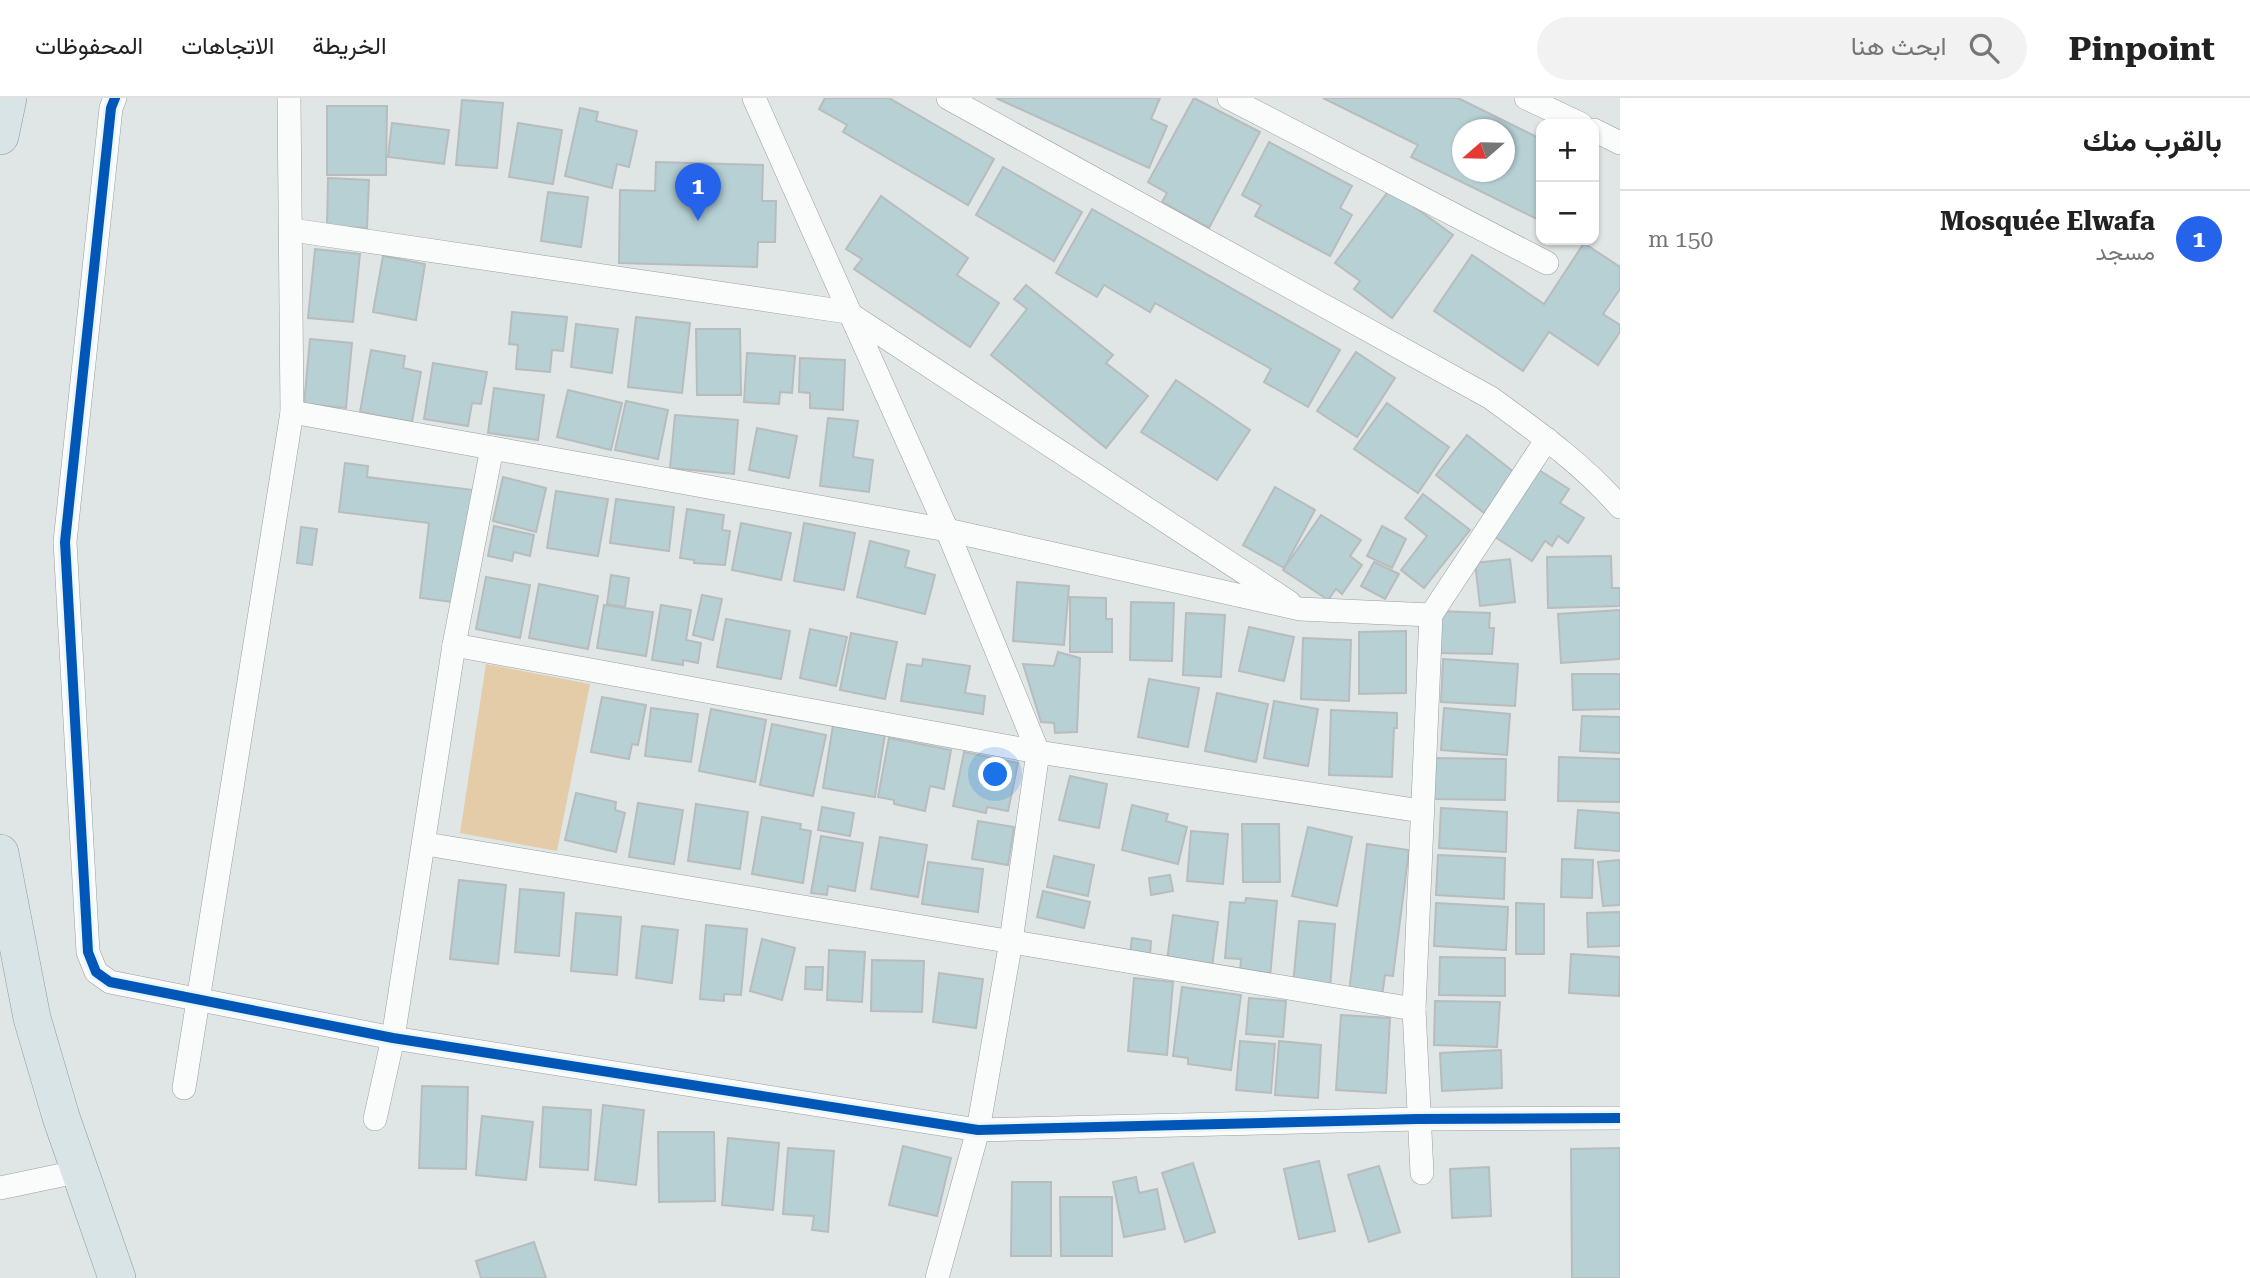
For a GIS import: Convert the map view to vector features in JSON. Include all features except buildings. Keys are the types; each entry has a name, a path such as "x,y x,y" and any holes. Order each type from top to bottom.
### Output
{"main road":[{"path":"0,136 8,98"},
{"path":"0,853 32,1018 117,1278"}],"street":[{"path":"115,98 111,108 65,542 88,952 96,972 110,982 393,1038 978,1130 1417,1119 1620,1118"},
{"path":"184,1088 292,412 289,98"},
{"path":"754,98 847,312 947,530 1038,751 1011,941 978,1130 937,1278"},
{"path":"948,98 1491,398 1547,439 1605,489 1620,507"},
{"path":"1229,98 1547,263"},
{"path":"1525,98 1570,119"},
{"path":"1599,132 1620,143"},
{"path":"292,230 847,312 1300,610"},
{"path":"292,412 947,530 1300,610 1431,614"},
{"path":"1422,1173 1417,1119 1414,1009 1431,614 1547,439"},
{"path":"375,1119 393,1038 426,844 454,645 492,448"},
{"path":"454,645 1038,751 1422,811"},
{"path":"426,844 1414,1009"},
{"path":"0,1188 81,1171"}],"shaded area":[{"path":"486,664 590,684 557,851 460,833"}],"cycle path":[{"path":"115,98 111,108 65,542 88,952 96,972 110,982 393,1038 978,1130 1417,1119 1620,1118"}],"place":[{"name":"Mosquée Elwafa","path":"698,221"}]}
